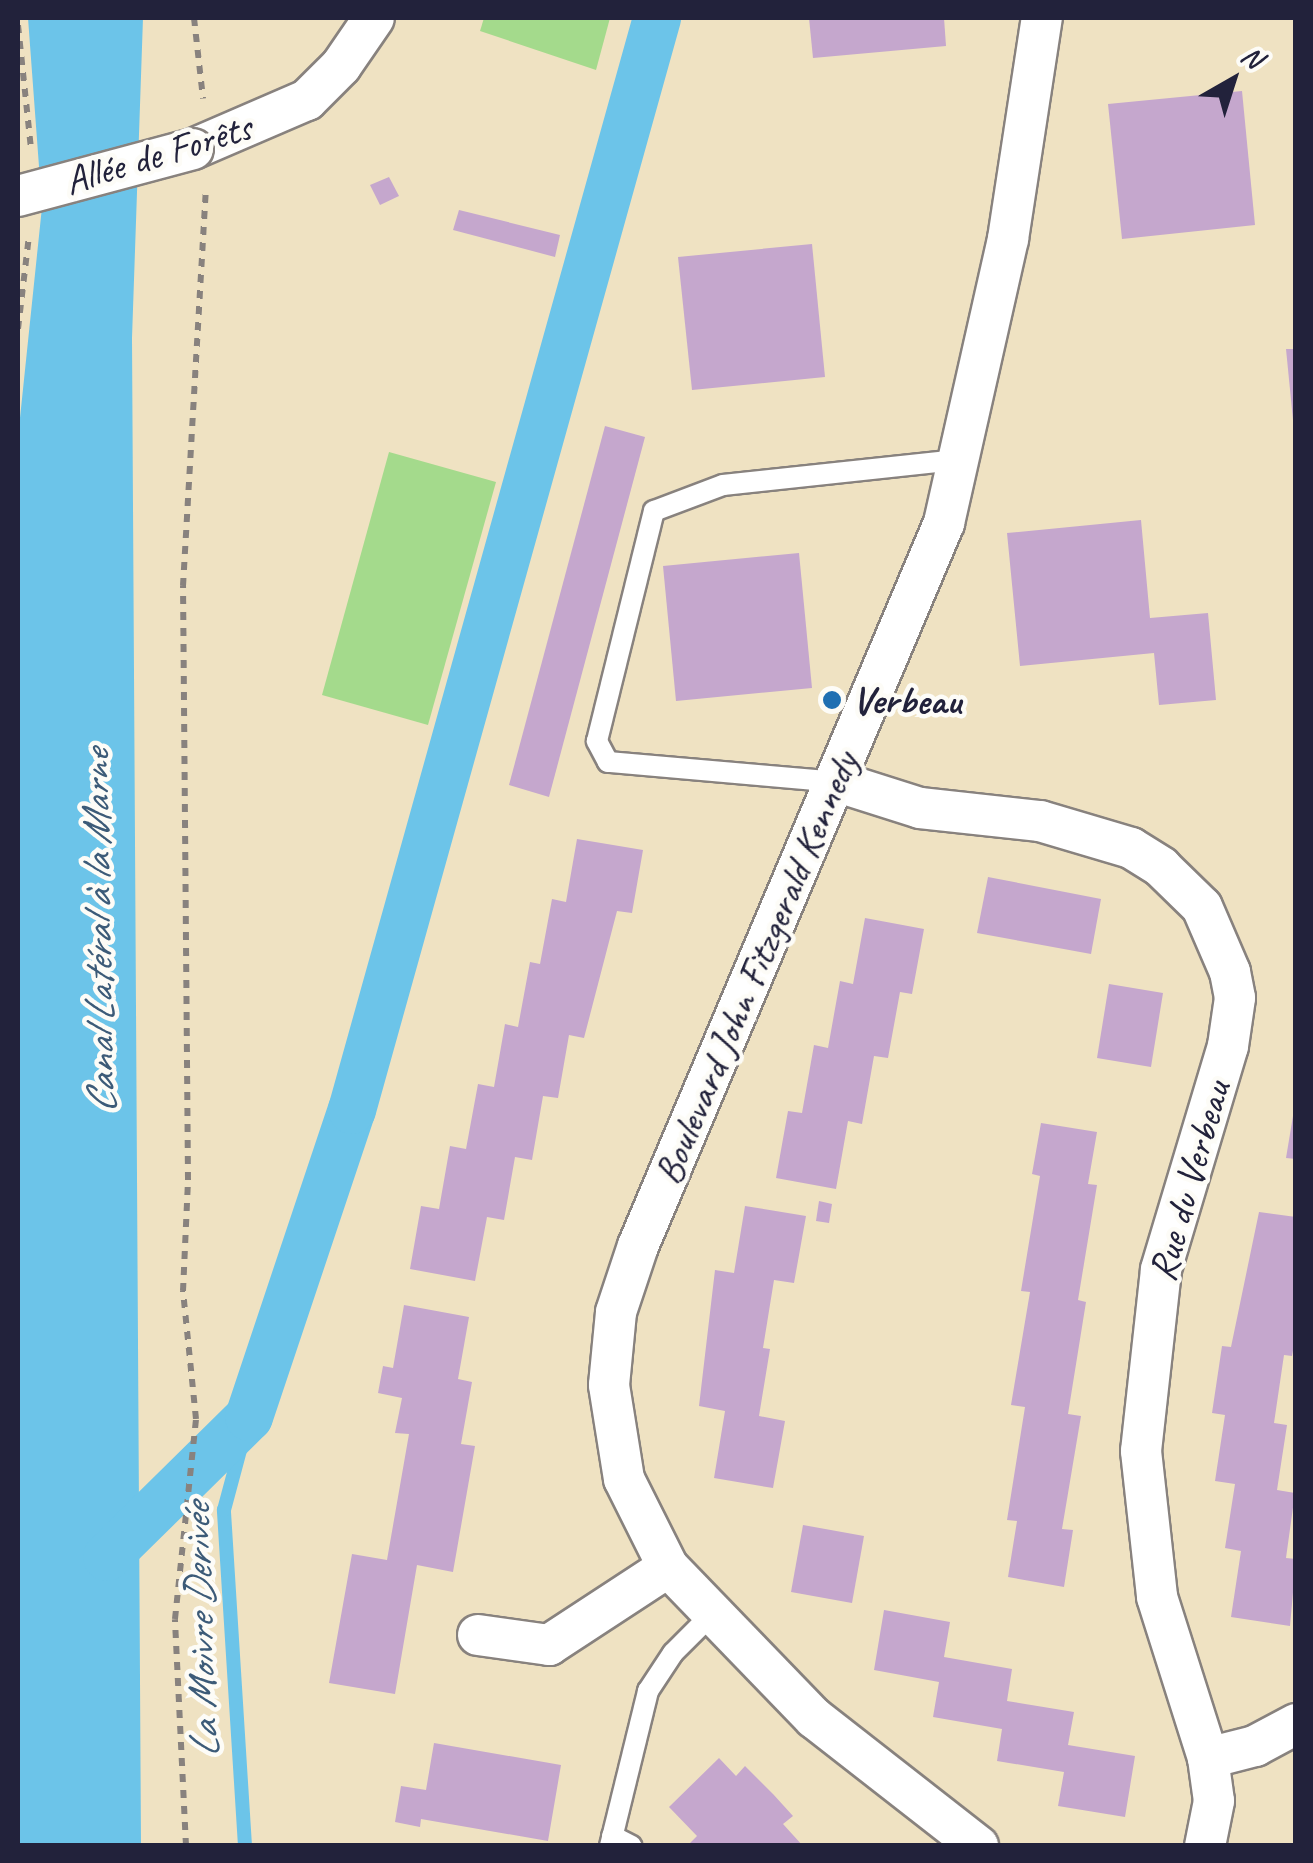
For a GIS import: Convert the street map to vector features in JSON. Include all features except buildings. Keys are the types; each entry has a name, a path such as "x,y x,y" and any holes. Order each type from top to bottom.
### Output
{"street":[{"name":"Allée de Forêts","path":"18,196 201,148 306,100 374,18"},
{"name":"Boulevard John Fitzgerald Kennedy","path":"978,1846 814,1718 668,1567 624,1479 609,1385 616,1312 683,1132 838,782 944,523 1008,240 1042,18"},
{"name":"Rue du Verbeau","path":"838,782 920,808 1040,821 1130,848 1161,867 1202,907 1230,972 1228,1046 1161,1270 1140,1451 1157,1597 1208,1758 1214,1801 1205,1846"},
{"path":"478,1635 549,1645 668,1567"},
{"path":"1208,1758 1255,1746 1296,1724"}],"lane":[{"path":"838,782 608,762 597,741 654,511 723,485 958,460"},
{"path":"632,1846 610,1841 648,1691 673,1653 711,1615"}],"path":[{"path":"186,1846 175,1619 196,1419 183,1291 188,1180 182,586 201,148 194,18"}],"green space":[{"path":"484,18 610,18 596,70 480,31"},
{"path":"389,452 496,482 428,725 322,695"}],"water":[{"name":"Canal Latéral à la Marne","path":"28,18 143,18 132,338 141,1845 20,1846 18,437 42,207"}],"waterway":[{"path":"107,1557 249,1417 352,1110 657,18"},
{"name":"La Moivre Derivée","path":"245,1846 224,1510 249,1417"}],"place":[{"name":"Verbeau","path":"832,700"}]}
